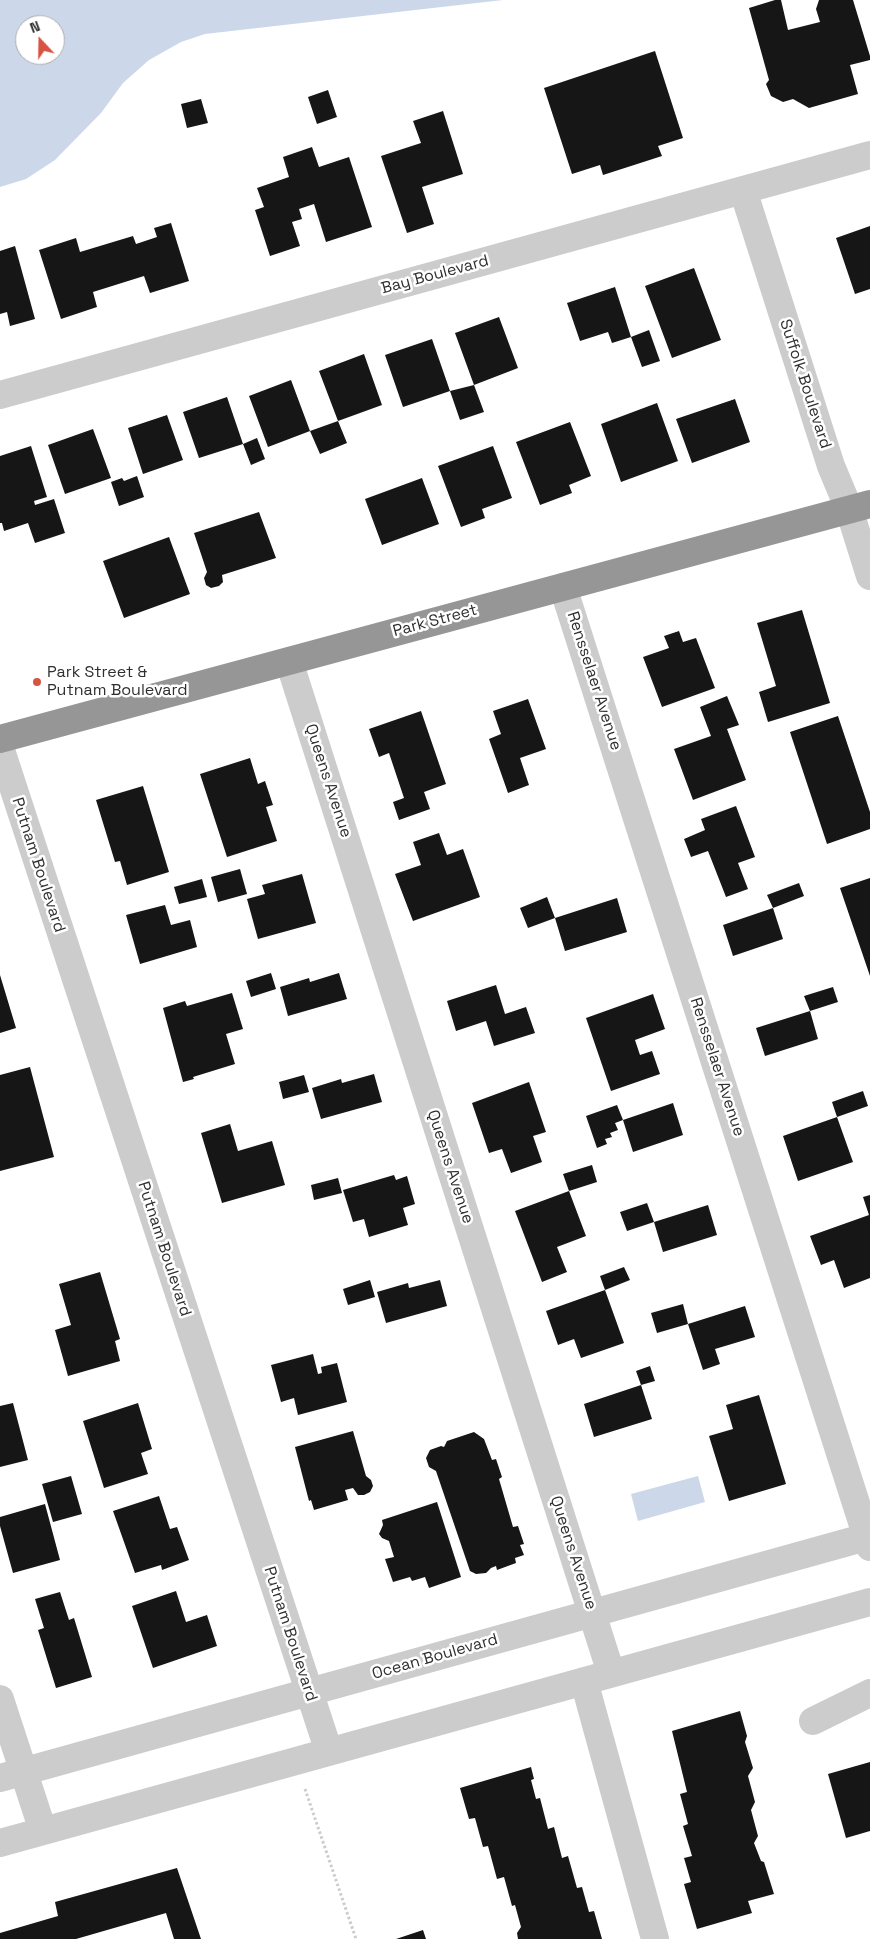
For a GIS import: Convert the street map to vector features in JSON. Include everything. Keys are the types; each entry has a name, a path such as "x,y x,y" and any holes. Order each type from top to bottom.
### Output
{"highway":[{"name":"Park Street","path":"0,739 860,506"}],"street":[{"name":"Bay Boulevard","path":"0,395 870,155"},
{"name":"Suffolk Boulevard","path":"743,190 831,466 860,506 870,576"},
{"name":"Rensselaer Avenue","path":"563,586 869,1540"},
{"name":"Queens Avenue","path":"289,661 611,1673"},
{"name":"Putnam Boulevard","path":"0,747 329,1752"},
{"name":"Ocean Boulevard","path":"12,1775 592,1613 869,1540"},
{"path":"0,1843 870,1602"},
{"path":"584,1681 655,1939"},
{"path":"813,1721 870,1694"},
{"path":"0,1699 12,1775 43,1831"}],"path":[{"path":"296,1762 356,1939"}],"water":[{"path":"0,0 503,0 205,34 181,42 149,60 123,83 101,113 55,160 26,179 0,187"},
{"path":"698,1476 705,1502 638,1521 631,1494"}],"building":[{"path":"781,0 788,30 820,22 816,9 819,0 853,0 870,56 870,60 850,65 858,94 809,108 793,99 783,102 771,96 766,84 769,80 749,8"},
{"path":"655,51 683,138 658,146 662,156 603,175 600,165 572,174 544,88"},
{"path":"328,90 337,117 317,124 308,97"},
{"path":"201,99 208,123 187,128 181,104"},
{"path":"443,111 463,174 422,187 434,224 407,233 381,156 421,143 413,121"},
{"path":"312,147 319,167 349,157 372,227 326,242 314,204 299,209 302,219 292,222 300,246 270,256 255,210 264,207 257,188 289,177 283,157"},
{"path":"171,223 189,281 150,293 144,276 93,292 97,307 61,319 39,250 76,238 80,252 133,236 136,244 157,237 154,228"},
{"path":"870,226 870,289 855,294 836,238"},
{"path":"15,246 35,319 10,326 7,312 0,314 0,251"},
{"path":"694,268 721,340 672,358 645,286"},
{"path":"615,287 631,337 612,343 608,332 580,341 567,303"},
{"path":"499,317 518,368 474,385 455,333"},
{"path":"649,330 660,361 642,367 631,337"},
{"path":"432,339 450,391 403,407 385,355"},
{"path":"364,354 382,405 338,421 319,371"},
{"path":"291,380 310,431 268,447 249,396"},
{"path":"474,385 484,412 460,420 450,391"},
{"path":"227,397 243,444 199,458 183,412"},
{"path":"735,399 750,442 692,463 676,419"},
{"path":"657,403 678,461 621,482 601,424"},
{"path":"167,415 183,460 143,474 128,428"},
{"path":"338,421 347,443 320,454 310,431"},
{"path":"570,422 591,476 569,485 572,493 540,505 516,442"},
{"path":"93,429 111,478 65,494 48,445"},
{"path":"257,438 265,459 251,465 243,444"},
{"path":"31,446 47,497 34,501 35,505 54,499 65,533 35,543 28,523 4,531 2,523 0,523 0,456"},
{"path":"493,446 512,498 482,509 485,518 461,527 438,466"},
{"path":"137,476 144,497 119,506 111,482 122,478 124,481"},
{"path":"422,478 439,524 382,545 365,499"},
{"path":"259,512 276,558 222,575 223,582 219,586 211,588 206,585 204,578 207,572 194,533"},
{"path":"169,537 190,594 124,618 103,561"},
{"path":"802,610 830,703 768,722 759,692 776,686 757,623"},
{"path":"679,631 683,642 696,638 715,688 662,707 643,657 669,648 664,636"},
{"path":"727,696 739,725 727,729 746,780 693,800 674,749 711,736 700,707"},
{"path":"528,699 546,749 520,758 529,785 508,793 489,739 501,734 493,711"},
{"path":"421,711 446,784 424,792 430,809 399,820 393,802 404,798 389,753 379,757 369,729"},
{"path":"838,716 870,812 870,829 827,844 790,732"},
{"path":"250,758 258,784 265,781 273,805 266,807 277,841 227,857 200,774"},
{"path":"143,786 169,872 127,885 120,861 115,862 96,800"},
{"path":"736,806 755,857 738,863 748,889 726,897 708,851 691,857 684,839 705,830 701,819"},
{"path":"439,833 447,855 463,849 480,897 413,921 395,874 421,865 413,842"},
{"path":"240,869 247,894 218,902 211,877"},
{"path":"302,874 316,923 258,939 247,899 265,894 262,885"},
{"path":"870,878 870,976 840,888"},
{"path":"202,879 207,897 179,904 174,887"},
{"path":"799,883 804,896 773,908 767,895"},
{"path":"547,897 555,918 528,928 520,908"},
{"path":"617,898 627,932 565,951 555,918"},
{"path":"165,905 171,925 190,920 197,947 140,964 126,915"},
{"path":"773,908 783,939 733,956 723,925"},
{"path":"271,973 276,989 251,997 246,981"},
{"path":"339,973 347,999 288,1016 280,987 309,978 310,982"},
{"path":"0,975 16,1028 0,1033"},
{"path":"496,985 505,1014 526,1007 535,1033 494,1046 486,1021 456,1031 447,1001"},
{"path":"833,987 838,1002 810,1011 804,996"},
{"path":"232,993 243,1029 226,1034 235,1064 183,1082 163,1008 185,1001 187,1006"},
{"path":"653,994 665,1029 635,1040 640,1055 652,1051 660,1074 611,1091 586,1018"},
{"path":"810,1011 818,1039 765,1056 756,1028"},
{"path":"30,1067 54,1157 0,1171 0,1075"},
{"path":"374,1074 382,1102 321,1119 312,1088 341,1079 342,1083"},
{"path":"304,1075 309,1092 283,1099 279,1082"},
{"path":"529,1082 546,1132 533,1136 542,1162 511,1173 502,1149 489,1153 472,1103"},
{"path":"863,1091 868,1106 837,1117 832,1102"},
{"path":"673,1103 683,1135 633,1152 623,1120"},
{"path":"617,1105 623,1120 615,1123 618,1130 610,1133 612,1137 605,1139 607,1144 597,1148 586,1116"},
{"path":"837,1117 853,1162 798,1181 783,1136"},
{"path":"230,1124 238,1151 272,1141 285,1185 222,1203 201,1133"},
{"path":"592,1165 597,1182 569,1191 563,1174"},
{"path":"394,1175 396,1180 407,1176 415,1204 403,1208 408,1225 369,1237 364,1219 353,1222 343,1190"},
{"path":"338,1178 342,1193 314,1200 311,1185"},
{"path":"569,1191 586,1236 557,1247 567,1272 542,1282 515,1211"},
{"path":"870,1195 870,1278 844,1288 834,1260 821,1265 810,1236 869,1215 863,1197"},
{"path":"647,1203 654,1222 627,1231 620,1212"},
{"path":"708,1205 717,1235 663,1252 654,1222"},
{"path":"624,1267 630,1280 605,1290 600,1276"},
{"path":"100,1272 120,1339 115,1341 120,1361 68,1376 55,1330 71,1325 59,1284"},
{"path":"370,1280 375,1297 348,1305 343,1289"},
{"path":"440,1280 447,1306 386,1323 377,1292 408,1283 409,1288"},
{"path":"605,1290 624,1343 581,1358 574,1339 558,1345 546,1311"},
{"path":"683,1304 688,1324 657,1333 651,1313"},
{"path":"745,1306 755,1337 715,1349 720,1364 703,1370 688,1324"},
{"path":"313,1354 318,1374 322,1373 321,1367 337,1363 347,1402 298,1415 294,1398 281,1402 271,1365"},
{"path":"650,1366 655,1381 641,1385 636,1371"},
{"path":"641,1385 652,1419 594,1437 584,1404"},
{"path":"759,1395 786,1484 729,1501 709,1436 733,1429 726,1405"},
{"path":"13,1403 28,1460 0,1467 0,1406"},
{"path":"138,1403 152,1449 141,1453 148,1474 104,1488 83,1421"},
{"path":"353,1431 366,1476 371,1480 373,1486 370,1492 364,1495 358,1495 353,1488 345,1490 348,1500 314,1510 311,1500 309,1501 295,1447"},
{"path":"474,1432 484,1439 492,1460 496,1459 502,1477 499,1479 513,1527 518,1526 524,1544 520,1545 524,1555 515,1558 516,1563 497,1570 496,1566 486,1573 476,1574 470,1571 436,1471 429,1467 426,1458 430,1450 441,1446 444,1447 447,1441"},
{"path":"71,1476 82,1514 53,1522 42,1484"},
{"path":"159,1496 170,1529 177,1527 189,1560 162,1570 161,1565 135,1573 113,1511"},
{"path":"437,1502 461,1577 429,1588 425,1577 412,1581 410,1577 393,1582 385,1559 394,1557 389,1541 382,1538 379,1534 383,1525 382,1520"},
{"path":"45,1504 60,1560 13,1573 0,1526 0,1517"},
{"path":"176,1591 186,1622 207,1615 217,1646 153,1668 132,1606"},
{"path":"60,1592 69,1620 74,1618 92,1677 56,1688 38,1630 44,1628 35,1599"},
{"path":"740,1711 747,1736 745,1742 753,1768 748,1776 755,1802 751,1810 758,1836 754,1843 761,1861 764,1862 774,1894 748,1901 752,1913 697,1929 684,1884 691,1882 684,1858 692,1856 683,1826 688,1824 680,1794 687,1792 672,1731"},
{"path":"870,1762 870,1831 846,1838 828,1774"},
{"path":"531,1767 534,1779 531,1780 536,1799 540,1798 548,1829 554,1827 562,1858 568,1856 577,1888 582,1887 589,1912 594,1911 602,1939 518,1939 517,1933 521,1927 515,1905 512,1906 504,1877 497,1879 488,1846 483,1847 475,1818 469,1819 460,1788"},
{"path":"177,1868 201,1939 174,1939 166,1913 76,1939 0,1939 0,1933 58,1916 55,1902"},
{"path":"423,1930 426,1939 396,1939"}],"place":[{"name":"Park Street & Putnam Boulevard","path":"37,682"}]}
